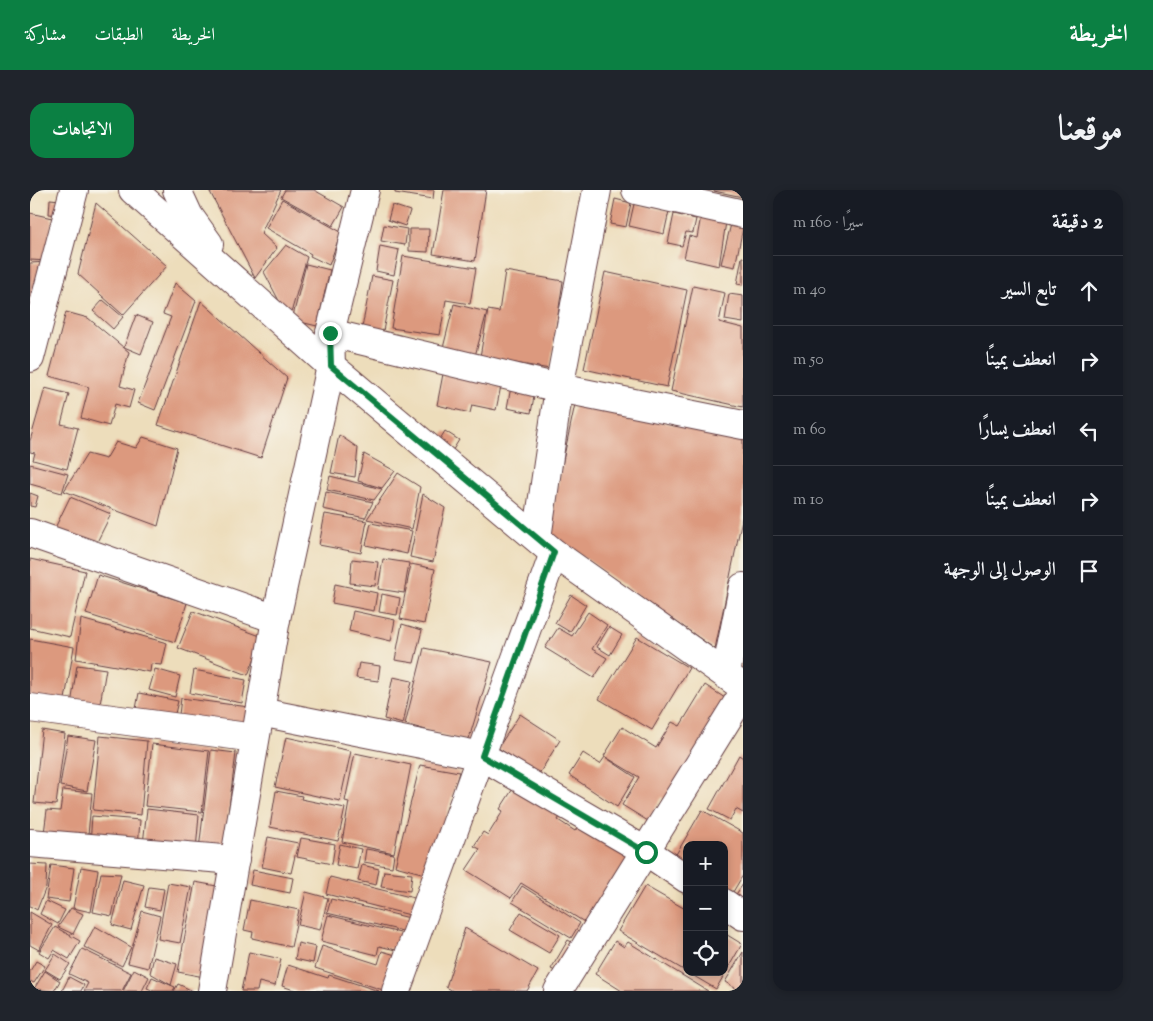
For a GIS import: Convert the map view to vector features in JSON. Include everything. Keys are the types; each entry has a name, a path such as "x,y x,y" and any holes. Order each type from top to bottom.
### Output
{"street":[{"path":"30,358 74,190"},
{"path":"133,190 331,366 545,545 734,680"},
{"path":"177,190 189,216 231,276"},
{"path":"212,991 276,619 331,366 330,333 365,190"},
{"path":"396,991 482,756 545,545 559,388 597,190"},
{"path":"637,190 743,214"},
{"path":"330,333 559,388 743,424"},
{"path":"30,533 276,619"},
{"path":"734,680 743,587"},
{"path":"558,991 743,694"},
{"path":"30,708 258,725 482,756 646,852 683,876"},
{"path":"30,843 235,860"},
{"path":"728,906 743,916"}],"building":[{"path":"209,190 281,190 261,233 277,248 255,278"},
{"path":"285,190 314,190 344,207 333,226 281,197"},
{"path":"395,190 434,190 433,199 395,193"},
{"path":"444,190 486,190 475,261 433,254"},
{"path":"743,190 743,197 714,191"},
{"path":"50,199 60,200 59,215 49,214"},
{"path":"282,199 341,232 329,265 310,256 311,254 266,228"},
{"path":"615,199 631,203 626,227 610,224"},
{"path":"96,203 167,266 123,315 78,274"},
{"path":"634,204 669,211 664,234 629,226"},
{"path":"392,205 410,211 405,226 388,220"},
{"path":"30,213 52,218 48,261 30,260"},
{"path":"674,214 696,219 693,233 686,232 682,246 668,243"},
{"path":"701,216 726,222 719,266 684,258 689,236 697,238"},
{"path":"731,224 743,227 735,267 721,264"},
{"path":"384,225 407,229 405,245 381,241"},
{"path":"409,229 429,229 428,252 409,251"},
{"path":"286,245 307,257 289,320 264,272"},
{"path":"380,246 399,250 394,275 376,271"},
{"path":"403,256 476,268 470,304 446,300 440,335 391,328"},
{"path":"743,257 743,285 737,284"},
{"path":"47,262 30,325 30,263"},
{"path":"306,264 330,270 317,326 292,320"},
{"path":"505,271 563,281 550,369 480,357 488,310 499,312"},
{"path":"605,272 687,290 667,387 584,369"},
{"path":"372,276 393,280 382,336 361,333"},
{"path":"175,283 196,301 155,410 138,403 171,317 163,314"},
{"path":"693,286 725,293 719,322 743,328 743,407 671,391"},
{"path":"729,294 743,296 743,323 725,320"},
{"path":"103,300 123,317 113,329 93,311"},
{"path":"201,301 287,378 261,458 158,425"},
{"path":"454,304 487,312 475,356 443,348"},
{"path":"66,312 88,318 129,352 120,386 134,390 129,408 115,404 109,426 81,418 89,387 49,376"},
{"path":"136,315 153,322 141,354 124,347"},
{"path":"443,374 501,386 496,410 472,405 470,413 437,405"},
{"path":"511,387 535,391 531,413 507,408"},
{"path":"45,388 69,394 61,424 78,428 67,469 33,460 35,453 30,452 30,441"},
{"path":"575,404 743,439 743,514 715,649 548,532"},
{"path":"445,431 459,440 451,453 437,444"},
{"path":"339,435 358,448 355,477 331,473"},
{"path":"143,437 177,448 158,526 64,491 87,454 106,459 116,442 136,448"},
{"path":"364,454 395,471 382,488 358,481"},
{"path":"30,464 68,474 62,493 30,484"},
{"path":"398,473 420,487 412,529 367,519"},
{"path":"330,476 382,489 374,500 327,490"},
{"path":"326,492 373,502 365,518 323,509"},
{"path":"30,493 38,496 35,507 30,506"},
{"path":"423,494 445,508 433,562 410,557"},
{"path":"70,497 111,514 95,546 55,528"},
{"path":"325,514 367,521 361,553 319,545"},
{"path":"371,523 412,531 407,554 366,545"},
{"path":"30,559 85,571 70,637 30,628"},
{"path":"352,559 378,562 375,586 350,583"},
{"path":"383,559 409,563 404,593 378,589"},
{"path":"411,564 435,569 424,624 400,619"},
{"path":"98,575 187,603 175,642 86,614"},
{"path":"335,584 377,593 374,611 332,603"},
{"path":"382,594 400,598 397,615 379,612"},
{"path":"571,595 586,605 570,632 555,623"},
{"path":"193,611 263,637 248,675 178,648"},
{"path":"353,611 395,620 391,641 349,631"},
{"path":"588,612 607,625 592,649 607,658 594,678 545,648 558,628 572,636"},
{"path":"81,619 167,643 162,665 151,664 150,672 76,659"},
{"path":"402,624 422,630 414,663 395,660"},
{"path":"609,627 622,635 610,655 597,647"},
{"path":"637,637 689,668 652,730 599,699"},
{"path":"30,639 74,647 64,705 30,699"},
{"path":"424,648 492,662 468,742 405,724"},
{"path":"359,663 380,666 378,681 356,678"},
{"path":"77,665 106,669 99,710 71,705"},
{"path":"155,669 180,676 175,697 149,690"},
{"path":"194,670 246,680 242,703 190,693"},
{"path":"393,677 412,681 403,724 384,719"},
{"path":"705,685 728,700 666,800 662,797 648,821 622,805 639,777 604,756 622,727 656,748 672,722 680,726"},
{"path":"139,693 178,701 173,722 135,714"},
{"path":"181,698 249,707 245,731 178,723"},
{"path":"520,714 560,740 539,774 498,748"},
{"path":"42,730 65,734 56,805 34,803"},
{"path":"68,736 96,740 87,791 60,786"},
{"path":"100,736 147,741 141,815 93,810"},
{"path":"286,737 351,751 340,801 275,787"},
{"path":"152,744 209,751 202,812 145,806"},
{"path":"211,750 236,753 223,853 199,849"},
{"path":"355,753 411,765 394,853 342,842 349,802 345,801"},
{"path":"583,753 600,764 605,757 635,777 617,807 569,775"},
{"path":"739,755 743,758 743,813 736,809 730,820 709,809"},
{"path":"420,765 459,772 429,875 395,866"},
{"path":"516,784 562,813 558,820 575,831 580,824 636,859 594,928 521,883 511,898 466,870 480,849 474,846 483,832 488,835 503,811 500,809"},
{"path":"63,790 92,793 87,845 43,841 47,810 60,811"},
{"path":"276,791 302,796 301,799 345,808 338,841 270,827"},
{"path":"147,809 199,815 196,850 143,844"},
{"path":"702,810 743,833 743,875 730,897 728,896 728,841 684,841"},
{"path":"92,816 140,820 138,847 90,843"},
{"path":"268,837 298,843 291,873 262,867"},
{"path":"301,838 335,844 332,864 297,857"},
{"path":"683,842 683,870 671,863"},
{"path":"340,844 361,849 357,869 336,865"},
{"path":"366,849 394,854 392,867 364,862"},
{"path":"30,864 47,865 46,887 37,910 30,906"},
{"path":"51,865 74,868 69,902 46,899"},
{"path":"362,865 379,869 376,885 358,881"},
{"path":"81,867 98,870 91,912 73,908"},
{"path":"253,870 293,878 290,893 250,885"},
{"path":"384,871 412,874 410,891 381,887"},
{"path":"101,873 121,874 112,916 93,912"},
{"path":"330,877 418,899 414,916 326,894"},
{"path":"123,880 144,885 131,930 112,925"},
{"path":"195,882 222,887 204,977 178,972"},
{"path":"168,883 191,887 180,943 158,939"},
{"path":"743,884 743,905 733,899"},
{"path":"522,886 580,923 571,938 512,902"},
{"path":"645,886 683,908 683,970 618,931"},
{"path":"149,887 164,889 160,910 145,907"},
{"path":"306,892 328,898 320,930 298,925"},
{"path":"331,899 414,919 411,933 327,913"},
{"path":"250,900 299,910 291,947 252,938 253,932 244,930"},
{"path":"46,901 65,910 58,924 40,914"},
{"path":"71,908 83,914 73,934 58,927"},
{"path":"142,911 160,916 148,968 128,963"},
{"path":"30,912 52,925 39,950 30,945"},
{"path":"521,912 560,935 549,953 510,930"},
{"path":"328,915 404,934 400,951 379,946 377,955 321,941"},
{"path":"95,926 131,947 122,966 84,947"},
{"path":"55,927 80,941 69,959 54,950 49,958 39,952"},
{"path":"465,928 538,971 527,991 453,991 446,987"},
{"path":"728,935 742,944 728,968"},
{"path":"568,940 581,947 565,976 551,969"},
{"path":"615,941 624,947 628,942 708,991 622,991 595,974"},
{"path":"298,943 316,947 313,963 295,959"},
{"path":"322,946 378,964 382,951 399,956 386,991 315,968"},
{"path":"82,949 131,973 122,991 84,991 88,983 69,974"},
{"path":"249,952 281,959 275,986 259,982 257,991 241,991"},
{"path":"743,952 743,991 740,991 725,982"},
{"path":"55,954 70,964 60,979 45,970"},
{"path":"154,957 177,964 171,985 150,973"},
{"path":"36,961 45,966 34,983 30,981 30,971"},
{"path":"288,965 328,978 329,975 379,991 297,991 282,986"},
{"path":"134,969 149,977 142,991 123,991"},
{"path":"45,971 60,981 54,991 34,989"},
{"path":"694,976 724,976 716,989"},
{"path":"69,977 84,985 81,991 62,991"},
{"path":"152,977 175,987 173,991 154,991 147,988"},
{"path":"178,984 193,991 174,991"}],"route":[{"path":"330,333 331,366 554,552 482,756 646,852"}]}
